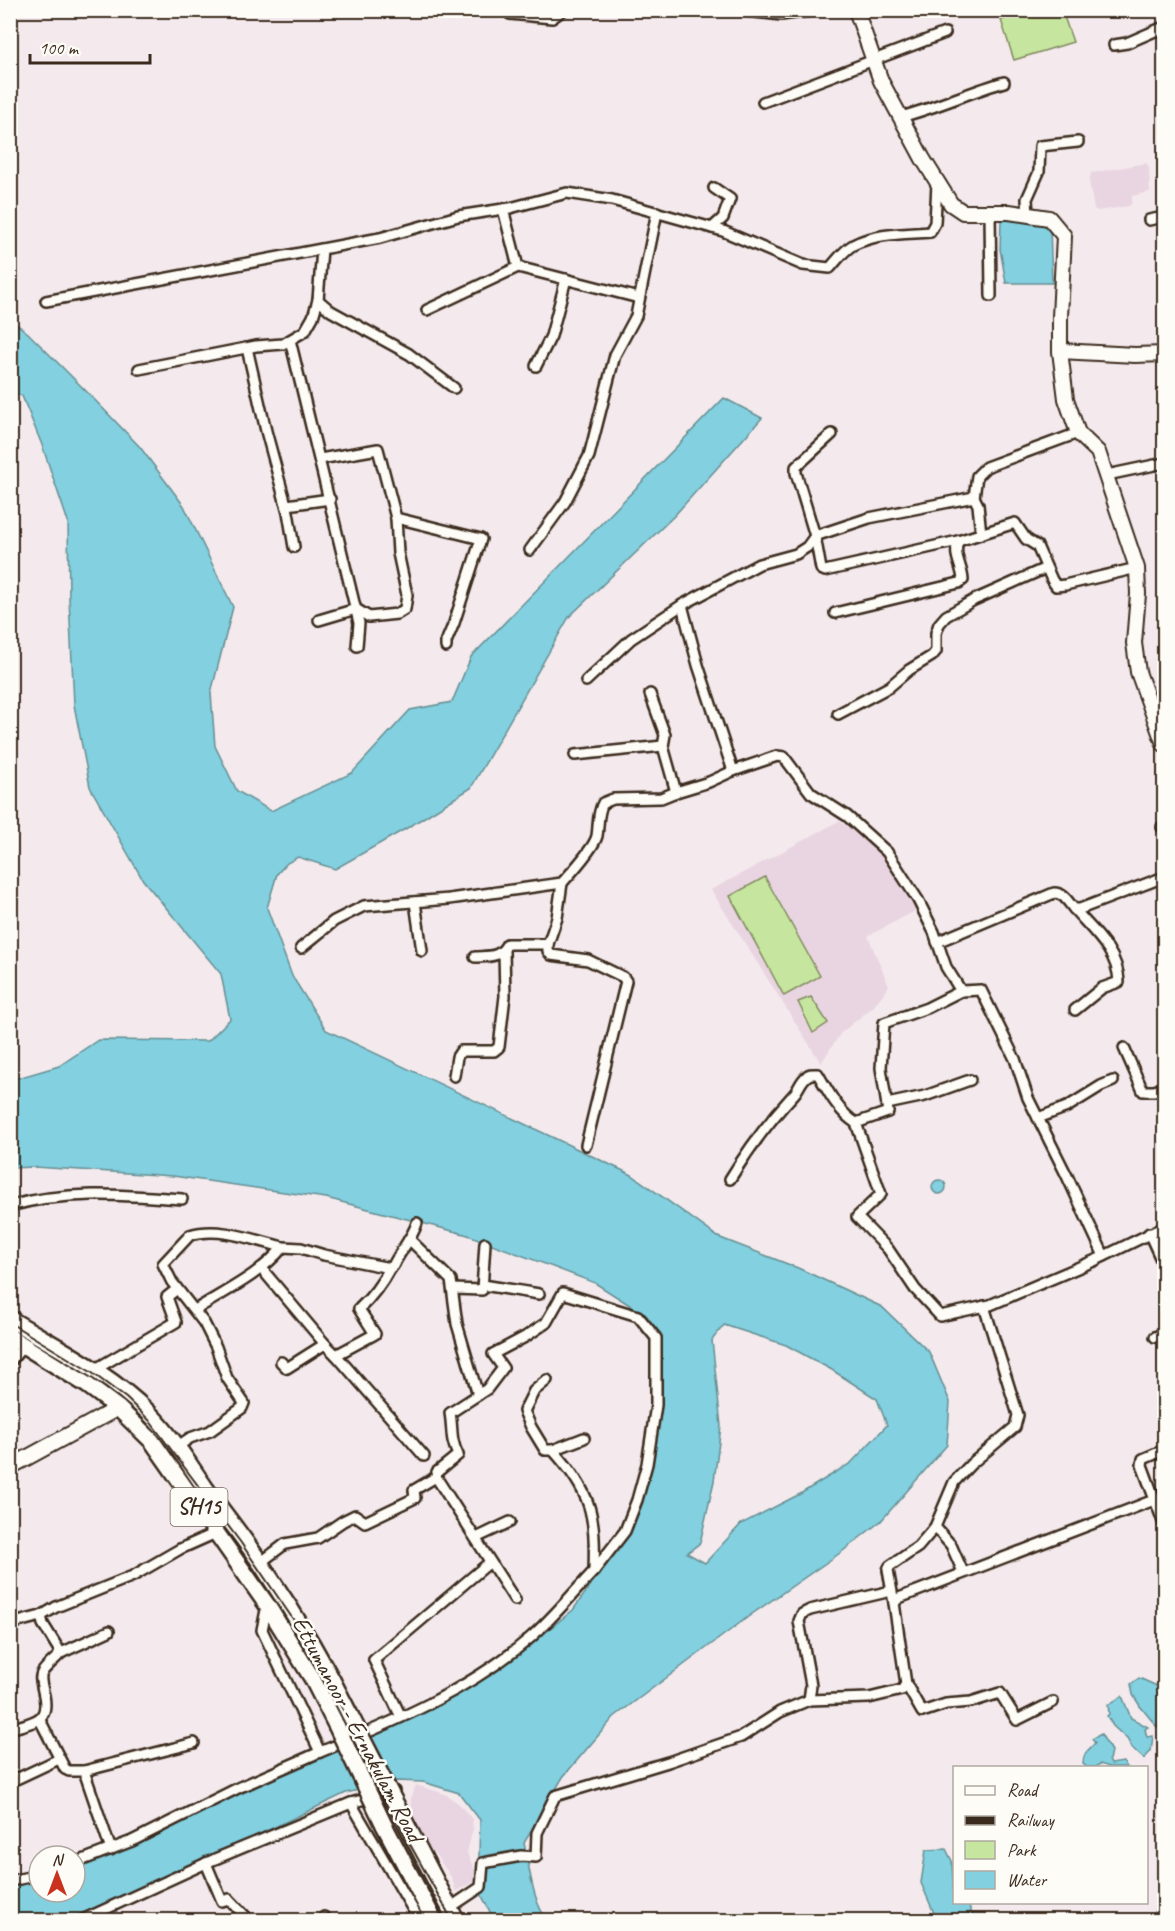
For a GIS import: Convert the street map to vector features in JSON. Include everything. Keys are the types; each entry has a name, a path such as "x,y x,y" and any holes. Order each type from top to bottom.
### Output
{"main road":[{"path":"10,1319 94,1370 149,1413 178,1446 304,1629 457,1915"},
{"name":"Ettumanoor - Ernakulam Road","path":"10,1337 87,1385 118,1408 152,1441 247,1575 312,1678 384,1825 434,1920"},
{"path":"200,1509 214,1500"}],"street":[{"path":"510,14 552,18 563,10"},
{"path":"737,10 781,15 819,10"},
{"path":"856,10 881,81 951,204 963,212 990,212 1049,218 1064,236 1060,351 1066,399 1078,433 1098,452 1137,568 1138,594 1134,643 1138,672 1164,744"},
{"path":"1114,45 1164,27"},
{"path":"763,102 945,33"},
{"path":"900,117 943,105 980,89 1004,82"},
{"path":"1028,215 1027,199 1039,172 1040,146 1078,142"},
{"path":"46,301 380,238 458,216 503,209 567,193 612,200 657,212 712,228 770,249 803,265 830,268 853,245 882,236 930,232 935,223 937,181"},
{"path":"712,228 723,218 730,199 714,188"},
{"path":"503,209 518,267"},
{"path":"530,550 565,502 589,456 615,355 636,316 657,212"},
{"path":"990,212 991,296"},
{"path":"1149,220 1164,217"},
{"path":"139,369 247,348 283,344 304,331 313,317 318,300 322,249"},
{"path":"426,310 518,267 639,298"},
{"path":"536,366 551,336 566,279"},
{"path":"318,300 331,311 409,354 454,388"},
{"path":"290,340 356,609 359,623 357,646"},
{"path":"247,348 294,547"},
{"path":"1060,351 1135,355 1164,354"},
{"path":"981,534 978,505 974,497 977,476 986,467 1078,433"},
{"path":"832,434 796,467 815,536 821,569 825,572 958,541 1015,523 1026,539 1037,546 1056,586 1137,568"},
{"path":"319,620 356,609 369,617 397,614 405,609 407,595 398,553 396,518 378,450 320,459"},
{"path":"1107,475 1164,463"},
{"path":"586,681 631,639 682,605 759,564 796,554 807,547 815,536 869,518 974,497"},
{"path":"286,506 330,499"},
{"path":"396,518 481,539 446,647"},
{"path":"835,613 958,583 963,580 963,575 955,554 958,541"},
{"path":"838,714 889,687 909,670 932,657 936,651 936,633 939,624 946,615 1046,568"},
{"path":"682,605 698,665 733,771"},
{"path":"650,694 665,735 663,746 676,792"},
{"path":"574,755 663,746"},
{"path":"586,1144 626,981 623,977 588,960 551,955 548,951 548,944 557,918 562,883 597,838 598,814 603,803 613,800 661,798 777,756 784,757 811,793 848,816 887,852 918,900 946,967 961,991"},
{"path":"1074,909 1080,909 1164,877"},
{"path":"301,948 334,921 364,906 415,902 562,883"},
{"path":"937,942 1054,893 1059,893 1106,944 1119,970 1119,982 1102,988 1075,1010"},
{"path":"415,902 422,951"},
{"path":"454,1076 457,1057 462,1051 494,1051 499,1047 505,996 504,951 507,944 548,944"},
{"path":"475,957 498,955 504,951"},
{"path":"856,1123 888,1112 881,1068 884,1023 927,1008 961,991 981,990 1015,1059 1028,1098 1104,1256"},
{"path":"1124,1048 1143,1091 1164,1088"},
{"path":"730,1179 765,1126 812,1073 818,1074 841,1111 856,1123 881,1194 857,1217 888,1249 915,1288 940,1316 984,1306 1104,1256 1164,1227"},
{"path":"887,1104 925,1096 970,1080"},
{"path":"1038,1118 1067,1107 1113,1081"},
{"path":"10,1206 32,1200 76,1196 182,1199"},
{"path":"336,1355 375,1334 358,1309 374,1296 415,1230 417,1223"},
{"path":"178,1446 190,1438 210,1431 242,1408 244,1403 227,1378 212,1337 165,1269 164,1264 190,1235 202,1233 234,1235 390,1268"},
{"path":"1149,1233 1164,1266"},
{"path":"408,1239 451,1280 457,1324 478,1395"},
{"path":"453,1289 482,1290 485,1243"},
{"path":"195,1310 261,1268 283,1247"},
{"path":"261,1268 424,1456"},
{"path":"483,1285 539,1294"},
{"path":"94,1370 176,1322 167,1297 177,1289"},
{"path":"87,1859 111,1850 238,1788 401,1717 476,1678 531,1638 594,1571 625,1531 647,1464 656,1405 656,1338 638,1316 563,1293 546,1323 493,1354 503,1368 487,1389 450,1413 451,1442 458,1455 437,1472 436,1477 414,1490 415,1498 365,1522 355,1515 318,1538 285,1544 260,1563"},
{"path":"984,1306 1018,1414 1015,1427 970,1464 954,1482 935,1527 918,1547 890,1566 888,1570 906,1684 922,1712 946,1704 971,1702 1000,1693 1017,1720 1053,1702"},
{"path":"1155,1337 1164,1333"},
{"path":"281,1362 287,1368 325,1344"},
{"path":"10,1362 24,1345"},
{"path":"547,1380 534,1391 524,1411 545,1450 584,1438"},
{"path":"10,1467 118,1408"},
{"path":"553,1449 572,1471 586,1493 595,1535 594,1571"},
{"path":"1164,1450 1143,1459 1142,1465 1164,1524"},
{"path":"436,1477 515,1600"},
{"path":"894,1603 899,1598 963,1572 1034,1548 1154,1500"},
{"path":"476,1538 510,1522"},
{"path":"935,1527 951,1545 963,1572"},
{"path":"10,1624 41,1616 56,1607 133,1576 196,1541 216,1533"},
{"path":"401,1717 374,1660 490,1562"},
{"path":"275,1586 290,1598 366,1732"},
{"path":"809,1700 811,1685 800,1621 802,1614 810,1610 891,1591"},
{"path":"267,1605 262,1630 320,1752"},
{"path":"41,1616 43,1624 62,1653"},
{"path":"10,1729 40,1720 44,1714 44,1697 40,1681 42,1671 62,1653 109,1631"},
{"path":"82,1920 211,1861 351,1803 393,1790 402,1801 457,1915 481,1887 483,1863 521,1856 536,1857 537,1833 555,1796 741,1737 780,1712 809,1700 869,1698 902,1690 906,1684"},
{"path":"40,1720 59,1759 69,1771 84,1771 194,1743"},
{"path":"10,1782 59,1759"},
{"path":"84,1771 111,1850"},
{"path":"351,1803 419,1920"},
{"path":"211,1861 222,1901 229,1899 249,1920"},
{"path":"10,1881 27,1877"}],"shaded area":[{"path":"1146,163 1149,167 1150,192 1132,196 1132,203 1129,206 1098,211 1094,209 1089,182 1091,173"},
{"path":"839,821 881,849 905,886 917,910 868,936 889,986 874,1006 841,1033 821,1063 711,890"},
{"path":"416,1785 445,1794 458,1803 472,1819 473,1829 467,1853 475,1871 474,1882 456,1891 451,1877 435,1854 427,1847 410,1813 411,1796"}],"green space":[{"path":"1032,11 1062,11 1073,42 1014,60 1001,20"},
{"path":"765,877 820,976 784,996 730,896"},
{"path":"811,997 828,1023 813,1033 798,1002"}],"water":[{"path":"1011,217 1042,221 1050,228 1052,283 1006,283 1000,249 1001,221"},
{"path":"10,319 28,333 140,447 184,506 233,607 211,693 215,746 237,791 271,811 352,773 410,710 452,702 471,657 724,398 762,418 674,516 569,617 471,788 335,869 298,857 287,863 277,874 267,908 292,976 326,1030 632,1175 718,1237 798,1268 882,1307 929,1352 950,1402 947,1445 881,1521 614,1717 563,1777 524,1843 535,1895 548,1920 494,1920 478,1888 480,1820 459,1793 423,1782 397,1781 346,1793 156,1884 76,1919 11,1920 11,1884 27,1882 27,1904 87,1904 87,1862 147,1840 197,1811 440,1702 493,1674 573,1610 628,1533 645,1485 662,1399 662,1340 647,1316 595,1283 468,1235 326,1198 173,1176 34,1167 11,1168 11,1080 59,1066 98,1040 208,1041 230,1019 221,974 143,880 90,787 74,705 68,522 42,445 22,396 11,391","holes":["724,1325 786,1345 832,1370 877,1399 887,1425 851,1463 800,1494 741,1524 705,1563 687,1553 700,1543 714,1481 721,1426 712,1340"]},
{"path":"936,1180 942,1180 946,1187 942,1194 936,1194 932,1190 932,1184"},
{"path":"1139,1678 1164,1689 1164,1710 1157,1727 1133,1695 1131,1684"},
{"path":"1122,1696 1131,1718 1148,1727 1145,1729 1147,1737 1153,1736 1151,1751 1144,1759 1113,1726 1107,1716 1109,1714 1108,1705"},
{"path":"1101,1734 1111,1751 1109,1760 1111,1764 1123,1762 1126,1766 1100,1764 1086,1766 1083,1764 1085,1754 1095,1743 1092,1739"},
{"path":"946,1849 952,1861 953,1904 968,1904 974,1920 937,1920 921,1883 926,1850"},
{"path":"1164,1859 1164,1920 1153,1920 1157,1907"}],"railway":[{"path":"10,1323 91,1372 126,1398 149,1420 241,1543 297,1625 348,1719 402,1830 452,1920"}]}
